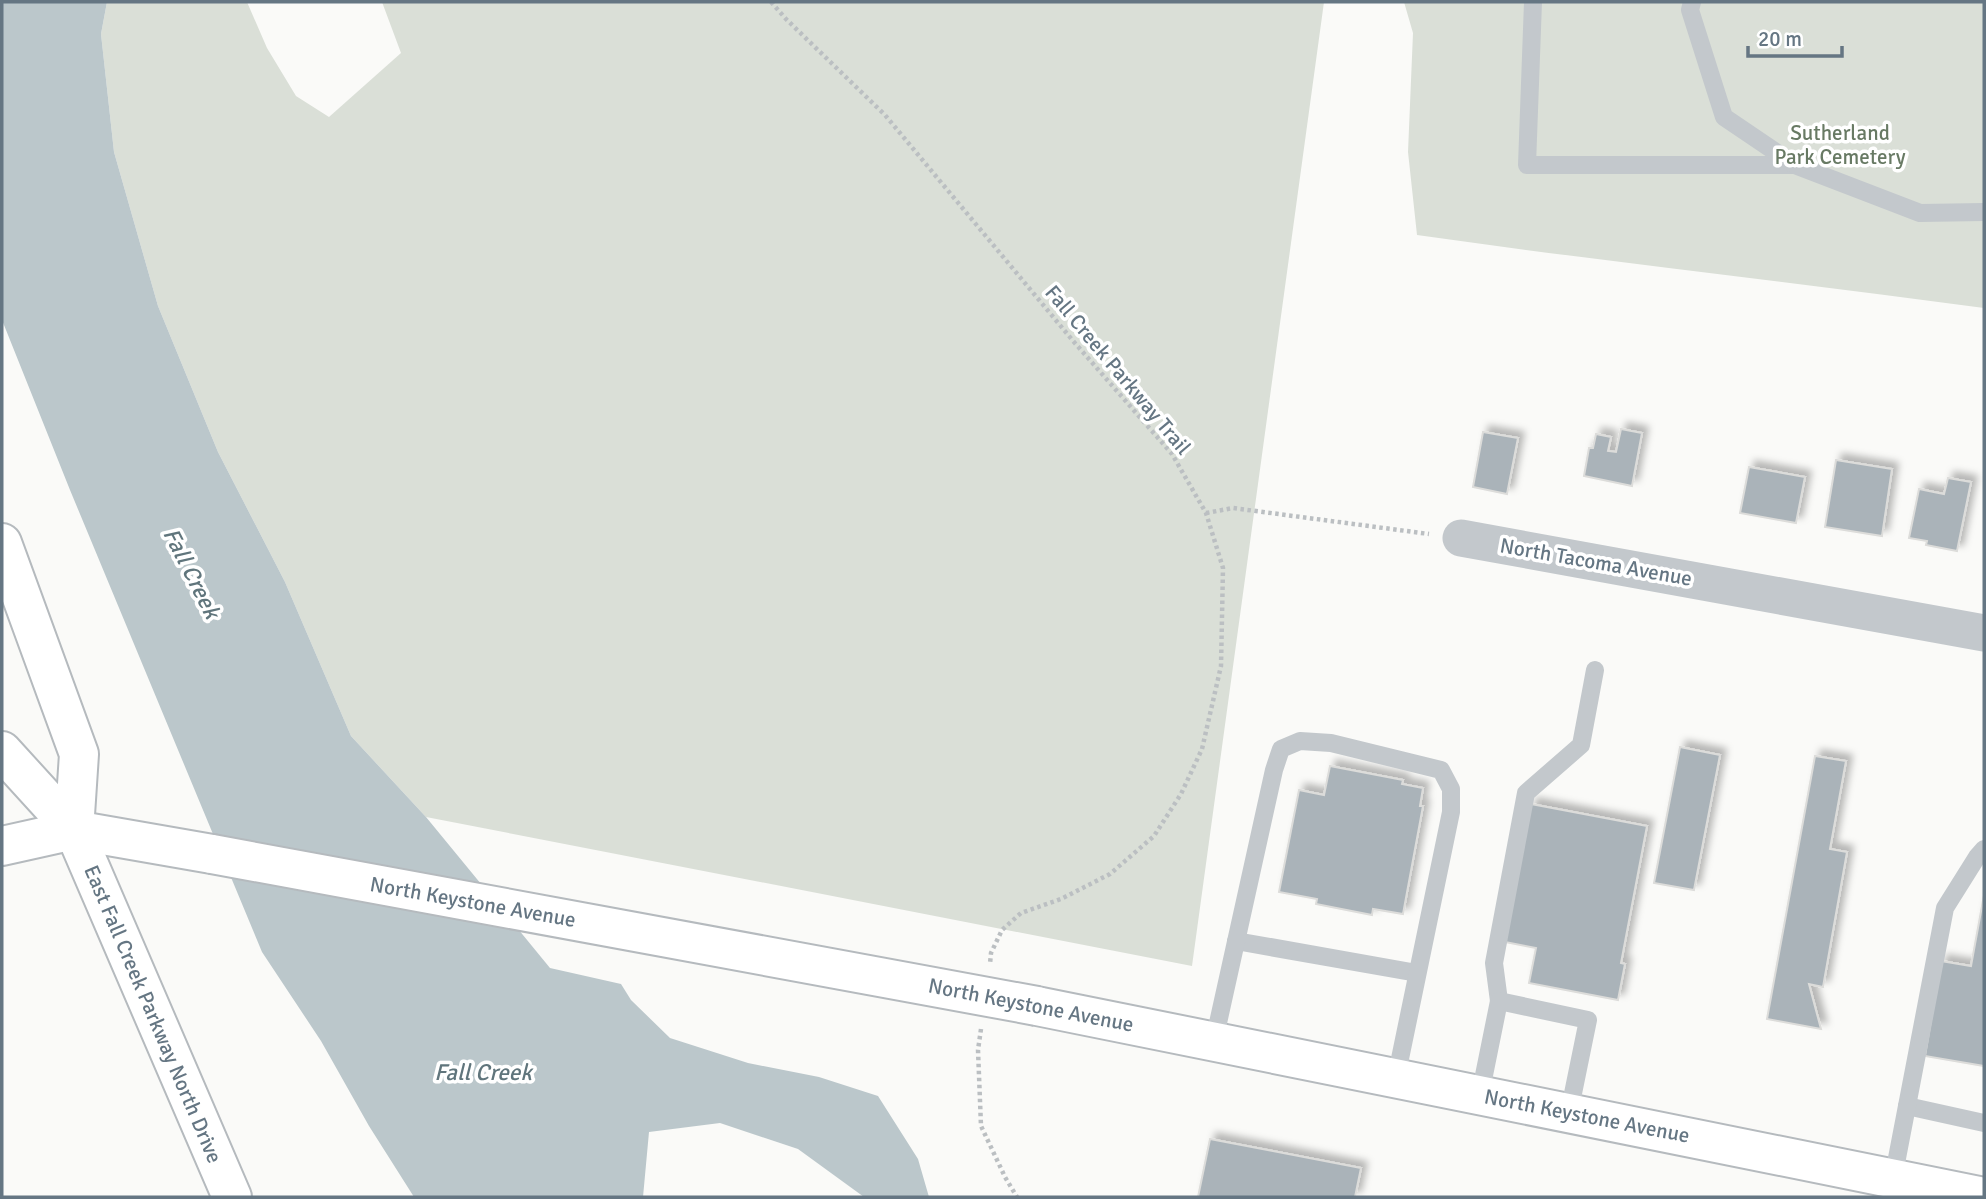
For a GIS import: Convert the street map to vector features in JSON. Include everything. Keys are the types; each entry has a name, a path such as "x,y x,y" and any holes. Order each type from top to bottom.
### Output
{"main road":[{"name":"East Fall Creek Parkway North Drive","path":"2,543 79,754 74,830"},
{"name":"East Fall Creek Parkway North Drive","path":"2,751 74,830 232,1197"},
{"name":"North Keystone Avenue","path":"2,790 74,830 1037,1006 1984,1197"},
{"name":"North Keystone Avenue","path":"2,846 74,830"}],"street":[{"name":"North Tacoma Avenue","path":"1461,538 1984,633"}],"lane":[{"path":"1533,2 1527,165 1795,165"},
{"path":"1692,2 1690,10 1724,117 1795,165 1920,213 1984,212"},
{"path":"1480,1095 1499,1001 1494,963 1526,793 1581,745 1595,670"},
{"path":"1214,1041 1274,770 1281,749 1300,741 1331,743 1441,770 1451,789 1451,812 1396,1078"},
{"path":"1893,1178 1945,908 1984,849"},
{"path":"1236,941 1418,973"},
{"path":"1499,1001 1588,1020 1569,1113"},
{"path":"1907,1106 1984,1123"}],"path":[{"name":"Fall Creek Parkway Trail","path":"771,2 885,115 1074,342 1172,454 1206,513 1223,568 1221,666 1202,749 1181,794 1154,836 1110,874 1061,899 1021,913 1002,930 991,953 990,965"},
{"path":"1206,513 1233,508 1461,538"},
{"path":"981,1026 978,1050 981,1126 1017,1197"}],"green space":[{"path":"107,2 247,2 267,48 296,96 329,117 401,53 382,2 1324,2 1192,966 426,817 351,736 285,582 218,452 158,306 114,152 101,34"},
{"name":"Sutherland Park Cemetery","path":"1404,2 1984,2 1984,308 1417,235 1408,152 1413,33"}],"water":[{"name":"Fall Creek","path":"2,2 107,2 101,34 114,152 158,306 218,452 285,582 351,736 426,817 550,968 621,984 631,1000 670,1038 748,1063 819,1077 878,1096 918,1159 929,1197 864,1197 798,1149 720,1123 649,1132 643,1197 414,1197 369,1126 321,1041 262,952 2,320"}],"building":[{"path":"1621,429 1642,433 1632,486 1584,476 1589,448 1593,448 1596,434 1611,437 1608,451 1616,452"},
{"path":"1483,432 1518,438 1507,494 1473,487"},
{"path":"1836,460 1892,469 1882,536 1825,527"},
{"path":"1749,467 1805,477 1796,523 1740,513"},
{"path":"1948,478 1971,482 1957,551 1926,545 1927,541 1909,538 1919,489 1944,494"},
{"path":"1680,747 1720,755 1694,890 1654,883"},
{"path":"1815,756 1846,761 1830,849 1847,852 1823,987 1809,984 1821,1029 1767,1019"},
{"path":"1330,766 1403,780 1402,784 1423,788 1420,806 1423,806 1403,914 1373,909 1372,915 1316,904 1317,899 1279,892 1299,790 1324,795"},
{"path":"1531,804 1647,826 1621,963 1625,964 1618,1000 1529,983 1536,948 1505,942"},
{"path":"1984,895 1984,1066 1925,1056 1941,961 1971,966"},
{"path":"1210,1139 1361,1168 1355,1197 1198,1197"}]}
